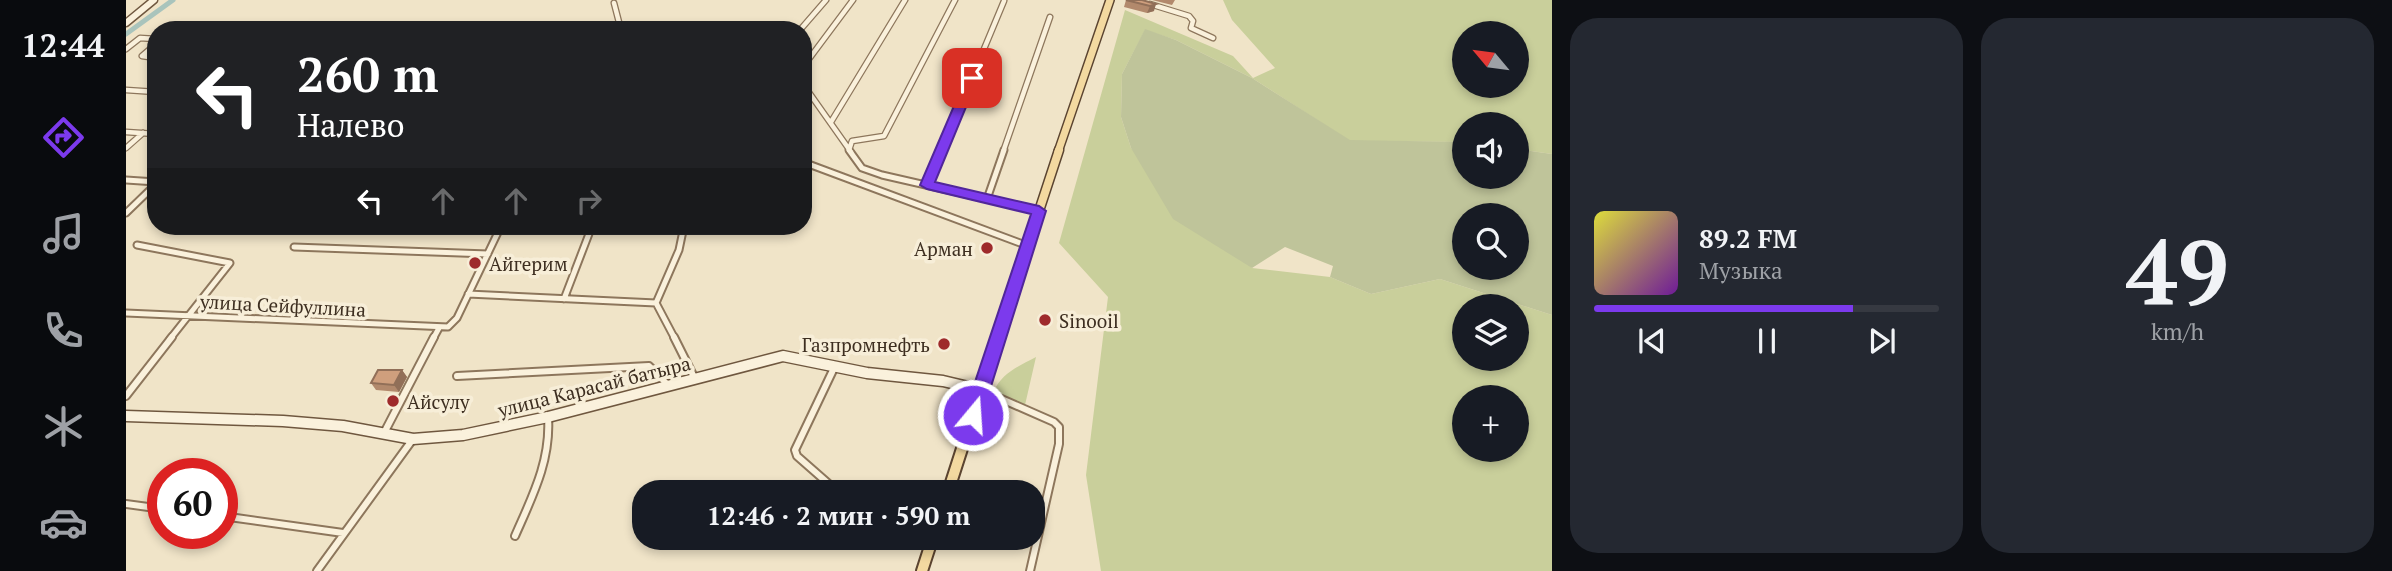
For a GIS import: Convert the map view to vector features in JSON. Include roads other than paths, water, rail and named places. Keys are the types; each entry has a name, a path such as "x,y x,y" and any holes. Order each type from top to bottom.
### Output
{"main road":[{"path":"952,480 1110,0"},
{"path":"922,571 929,550"}],"street":[{"path":"126,23 154,0"},
{"path":"808,21 826,0"},
{"path":"812,55 853,0"},
{"path":"831,122 905,0"},
{"path":"849,150 852,141 884,136 955,0"},
{"path":"927,185 1004,1"},
{"path":"614,3 620,21"},
{"path":"1145,3 1189,16 1193,21 1191,27 1213,38"},
{"path":"126,14 135,16"},
{"path":"987,199 1050,18"},
{"path":"126,49 140,38 147,40"},
{"path":"126,90 147,91"},
{"path":"812,96 862,168 882,176 1039,211"},
{"path":"126,132 147,133"},
{"path":"126,148 143,133"},
{"path":"812,165 1027,249"},
{"path":"126,180 147,182"},
{"path":"126,213 147,192"},
{"path":"384,433 439,328 447,327 457,318 497,235"},
{"path":"564,299 589,235"},
{"path":"656,303 679,250 682,235"},
{"path":"126,396 230,262 137,245"},
{"path":"294,247 488,254"},
{"path":"468,294 656,303"},
{"path":"656,303 695,379"},
{"name":"улица Сейфуллина","path":"126,313 439,328"},
{"name":"улица Карасай батыра","path":"126,416 283,421 413,439 463,435 548,417 783,356 809,358 879,374 957,382 981,390"},
{"path":"457,376 649,366 669,386"},
{"path":"824,480 797,456 795,450 835,366"},
{"path":"981,390 1054,422 1059,427 1054,469 1030,571"},
{"path":"515,536 541,475 550,434 548,417"},
{"path":"317,571 413,439"},
{"path":"126,504 147,507"},
{"path":"238,518 343,533"}],"waterway":[{"path":"126,34 173,0"}],"place":[{"name":"Арман","path":"987,248"},
{"name":"Айгерим","path":"475,263"},
{"name":"Sinooil","path":"1045,320"},
{"name":"Газпромнефть","path":"944,344"},
{"name":"Айсулу","path":"393,401"}]}
